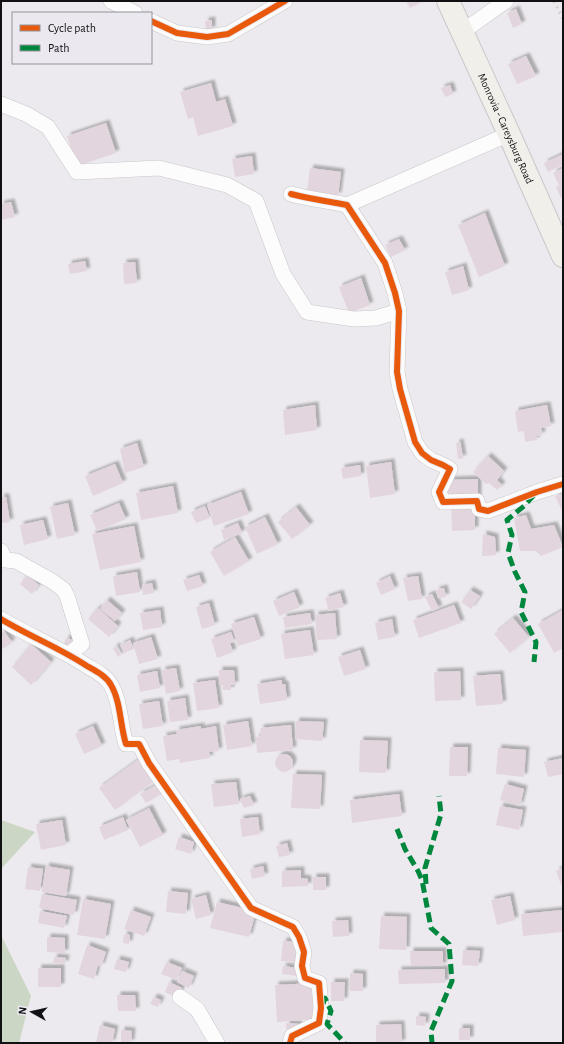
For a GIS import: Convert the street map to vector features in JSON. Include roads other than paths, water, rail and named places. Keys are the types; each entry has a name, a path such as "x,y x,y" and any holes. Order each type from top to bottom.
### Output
{"main road":[{"name":"Monrovia - Careysburg Road","path":"448,1 562,251"}],"street":[{"path":"111,1 133,12"},
{"path":"152,21 177,33 207,37 228,34 285,1"},
{"path":"462,32 506,1"},
{"path":"1,104 26,114 48,127 77,172 159,168 227,185 256,201 283,274 307,312 354,319 376,318 399,311"},
{"path":"291,194 309,199 330,201 347,205 509,134"},
{"path":"347,205 385,263 399,311 397,372 400,389 415,442 422,453 431,460 450,469 439,492 443,502 477,501 478,509 488,511 537,492 563,484"},
{"path":"1,551 6,560 16,561 52,581 64,590 82,644 69,654"},
{"path":"1,619 69,654 103,676 111,685 115,695 126,744 140,744 149,763 251,908 293,927 299,937 304,952 302,966 305,978 320,983 321,1008 319,1023 292,1036 290,1043"},
{"path":"180,997 197,1009 217,1043"}],"railway":[{"path":"554,1 563,19"}]}
